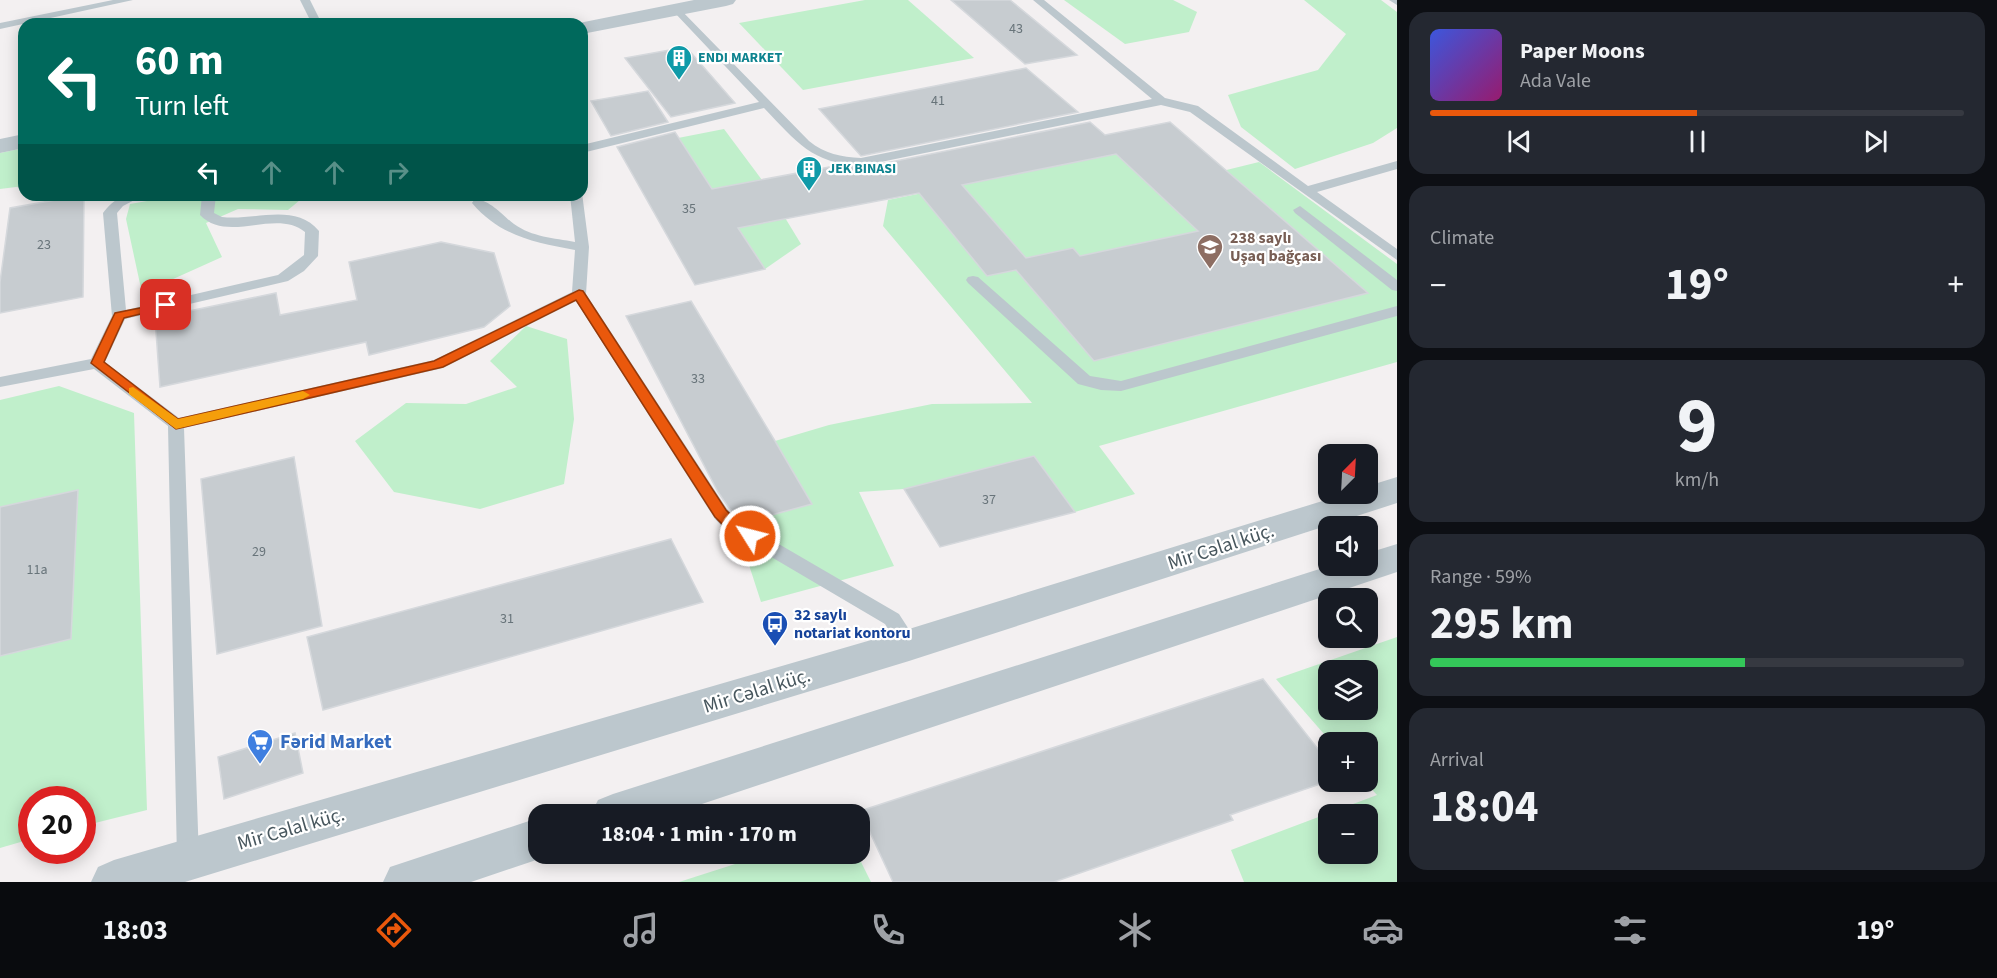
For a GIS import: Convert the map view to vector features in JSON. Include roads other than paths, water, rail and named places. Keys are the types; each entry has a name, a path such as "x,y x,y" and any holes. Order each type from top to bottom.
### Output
{"street":[{"path":"588,27 726,0"},
{"path":"0,146 18,142"},
{"name":"Mir Cəlal küç.","path":"114,882 186,870 1397,490"},
{"path":"644,804 1397,558"},
{"path":"406,882 528,842"}],"lane":[{"path":"39,18 128,0"},
{"path":"305,0 314,18"},
{"path":"1038,0 1161,101"},
{"path":"678,10 814,153 845,162 861,162 1161,101 1194,109 1397,256"},
{"path":"0,26 18,22"},
{"path":"588,148 766,104"},
{"path":"1308,190 1397,165"},
{"path":"97,363 119,316 110,213 123,201"},
{"path":"119,316 283,278 299,268 311,256 312,231 305,222 289,219 225,223 207,215 208,201"},
{"path":"578,201 582,247 579,294 721,514 733,526 892,619 909,645"},
{"path":"479,203 512,230 521,234 582,247"},
{"path":"1300,210 1397,287"},
{"path":"974,280 1084,380 1101,385 1121,386 1397,310"},
{"path":"176,424 438,364 579,294"},
{"path":"0,382 97,363 176,424"},
{"path":"176,424 186,870"}],"place":[{"name":"ENDI MARKET","path":"679,81"},
{"name":"JEK BINASI","path":"809,192"},
{"name":"238 saylı Uşaq bağçası","path":"1210,270"},
{"name":"32 saylı notariat kontoru","path":"775,647"},
{"name":"Fərid Market","path":"260,765"}]}
